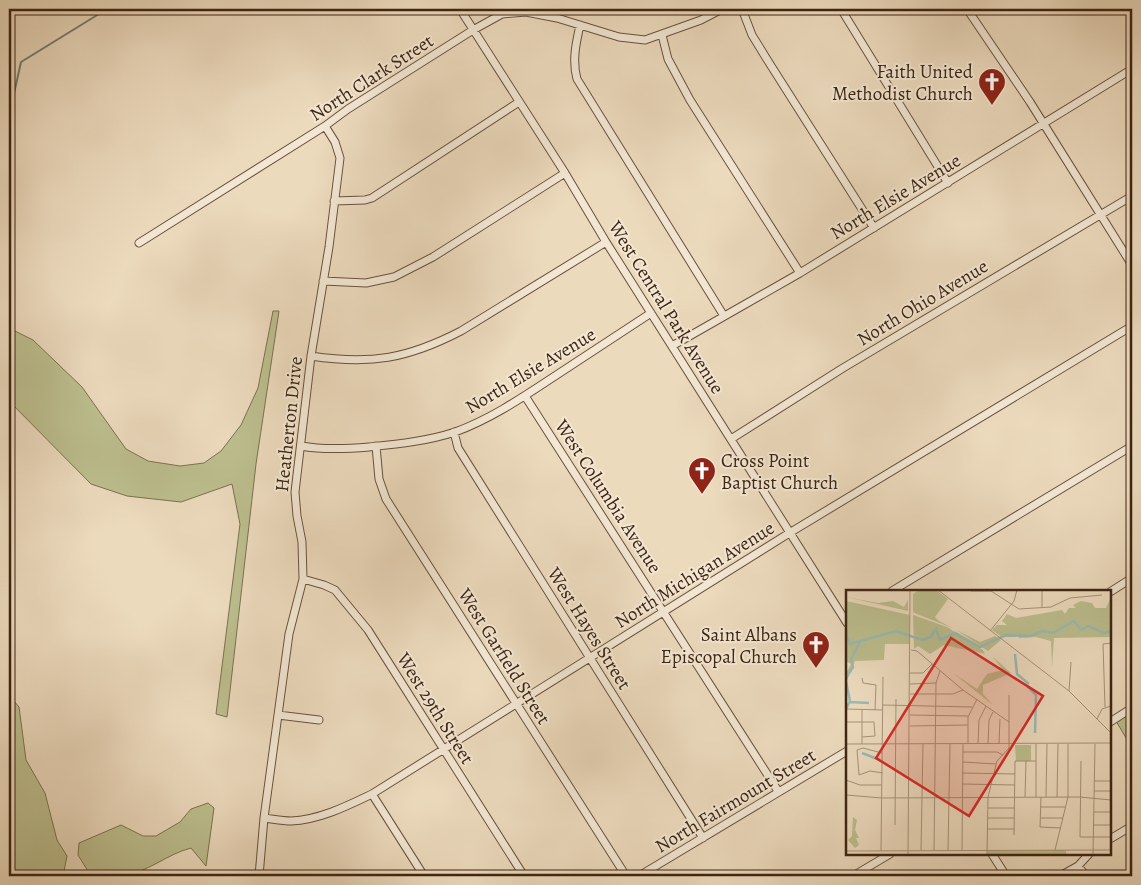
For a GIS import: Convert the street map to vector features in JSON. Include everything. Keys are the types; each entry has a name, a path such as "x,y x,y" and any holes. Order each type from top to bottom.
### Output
{"street":[{"name":"West Central Park Avenue","path":"460,9 846,618"},
{"name":"North Clark Street","path":"139,243 473,30 502,14 526,12 557,18 620,37 645,40 700,20 722,9"},
{"path":"742,9 752,35 874,228"},
{"path":"841,9 948,183"},
{"path":"967,9 1043,124 1132,265"},
{"path":"580,25 574,56 574,70 577,79 724,316"},
{"path":"662,35 668,59 690,100 800,273"},
{"name":"North Elsie Avenue","path":"672,346 800,273 1132,69"},
{"path":"334,201 372,198 519,102"},
{"name":"Heatherton Drive","path":"259,876 264,818 289,634 303,579 302,542 295,492 311,356 340,158 334,142 324,126"},
{"path":"323,281 352,284 394,277 433,256 565,173"},
{"name":"North Ohio Avenue","path":"731,439 843,368 1132,196"},
{"path":"311,356 335,359 379,360 412,353 436,344 461,332 606,242"},
{"name":"North Elsie Avenue","path":"300,446 316,449 376,446 437,437 454,432 497,412 525,396 651,313"},
{"name":"North Michigan Avenue","path":"264,818 290,821 306,818 339,809 372,794 791,532 1132,326"},
{"name":"West Columbia Avenue","path":"525,396 778,791"},
{"name":"West Hayes Street","path":"454,432 458,448 703,838"},
{"name":"West Garfield Street","path":"376,446 379,478 386,500 626,876"},
{"path":"894,590 1132,446"},
{"path":"1111,591 1132,578"},
{"name":"West 29th Street","path":"303,579 335,590 368,630 524,876"},
{"path":"1111,721 1132,708"},
{"path":"278,715 319,720"},
{"name":"North Fairmount Street","path":"639,876 846,752"},
{"path":"372,794 424,876"},
{"path":"1111,838 1132,826"},
{"path":"853,876 888,855"},
{"path":"993,855 1006,876"},
{"path":"1060,876 1078,866 1088,855"},
{"path":"1078,866 1086,876"}],"green space":[{"path":"273,311 279,311 256,464 227,717 216,714 240,524 232,484 181,502 127,496 91,484 9,401 9,328 33,340 82,387 126,449 148,461 180,466 204,463 221,451 241,425 258,388"},
{"path":"9,695 19,707 26,760 45,793 57,840 67,856 63,876 9,876"},
{"path":"1132,712 1132,748 1116,721"},
{"path":"208,803 214,808 206,866 191,848 131,874 114,877 91,876 78,855 79,843 121,825 143,836 156,836 180,822 191,809"}],"waterway":[{"path":"9,116 21,62 107,9"}],"place":[{"name":"Faith United Methodist Church","path":"992,106"},
{"name":"Cross Point Baptist Church","path":"702,495"},
{"name":"Saint Albans Episcopal Church","path":"816,669"}]}
